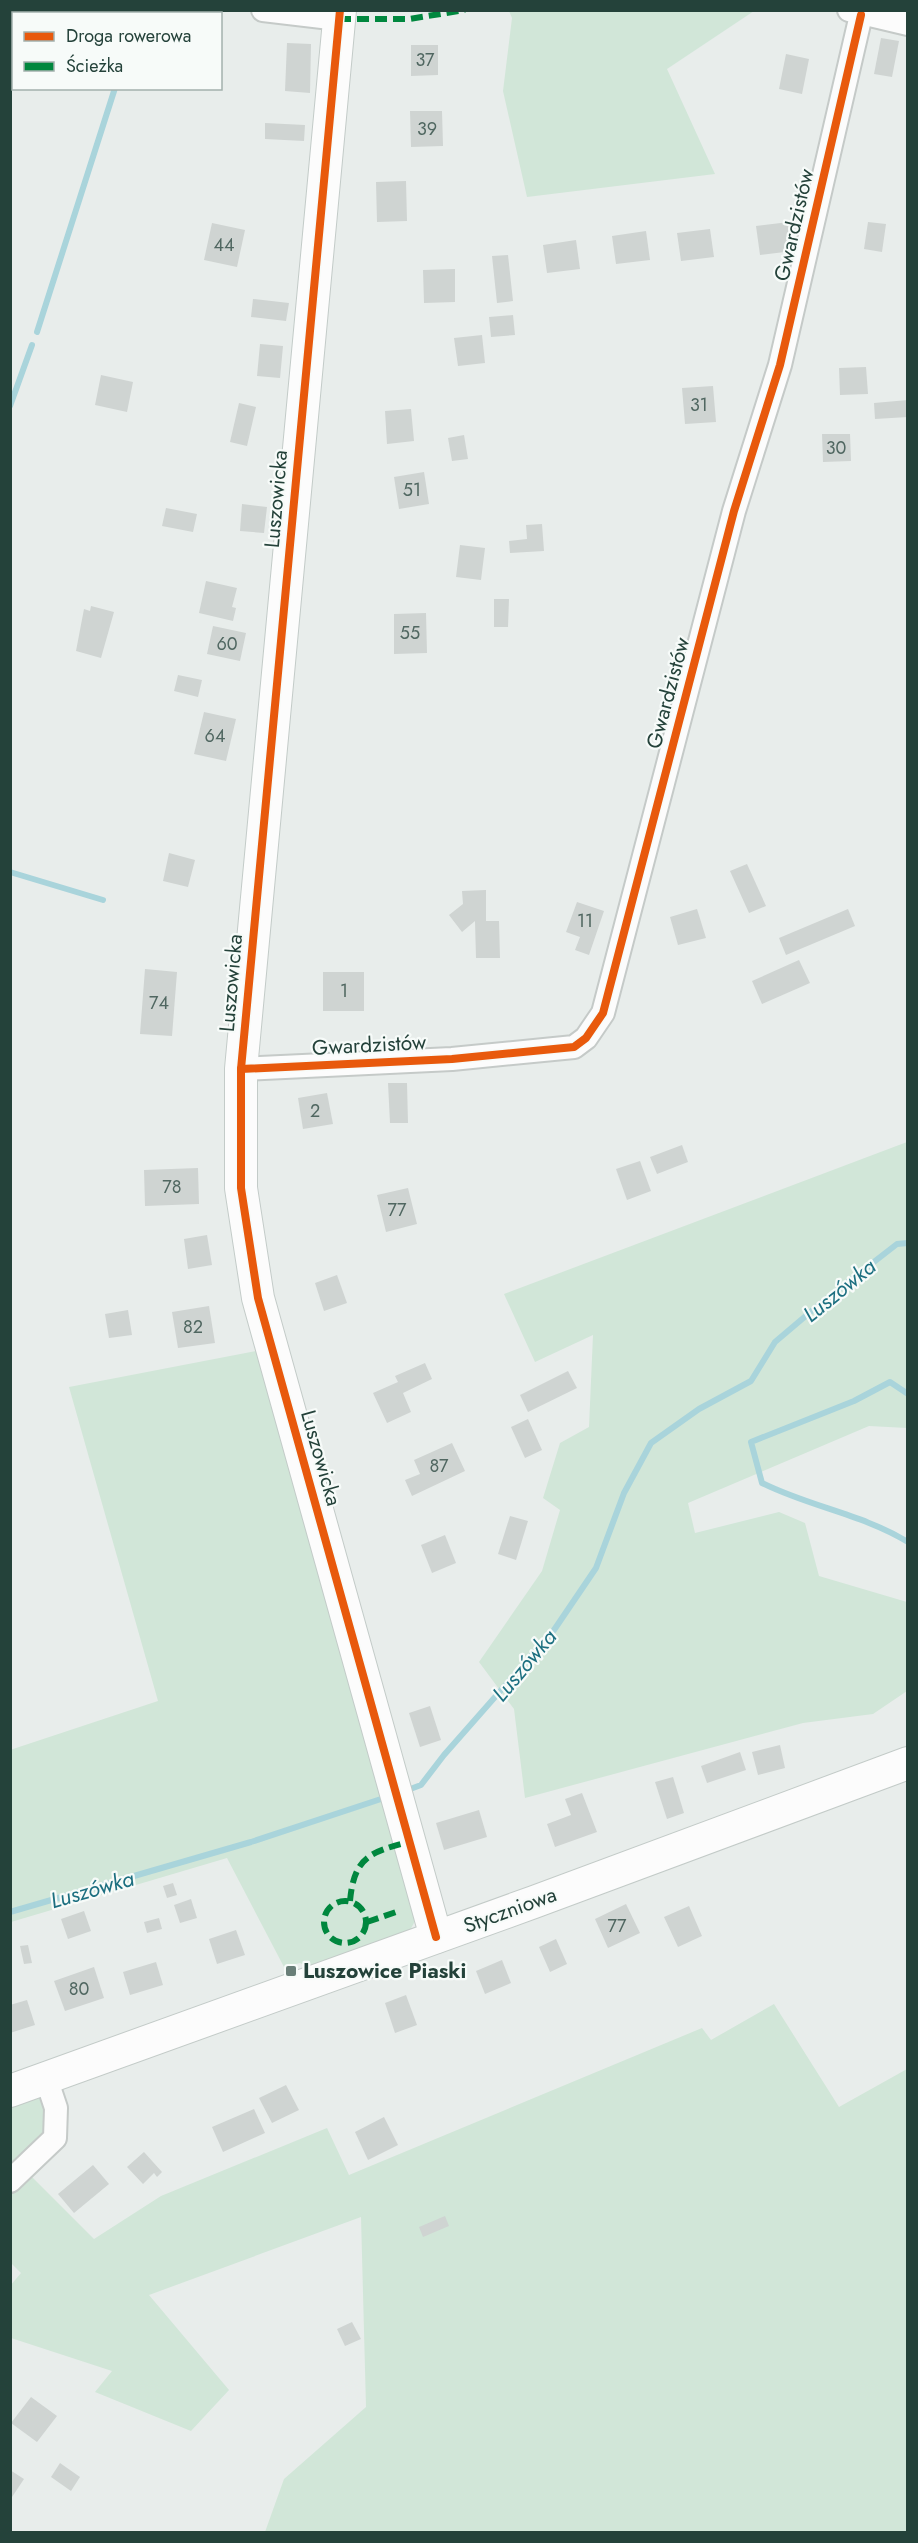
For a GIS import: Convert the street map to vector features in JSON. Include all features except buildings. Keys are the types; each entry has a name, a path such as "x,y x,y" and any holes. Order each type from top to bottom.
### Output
{"street":[{"path":"263,10 340,15"},
{"path":"855,13 908,24"},
{"name":"Gwardzistów","path":"241,1070 452,1059 555,1050 574,1047 595,1028 603,1013 734,511 780,365 855,13"},
{"name":"Luszowicka","path":"340,15 241,1070 241,1188 258,1298 436,1937"},
{"name":"Styczniowa","path":"10,2091 908,1763"},
{"path":"10,2181 56,2138 56,2108 46,2078"}],"green space":[{"path":"509,11 754,11 667,69 715,174 527,197 503,91 512,18"},
{"path":"907,1142 907,1428 869,1426 688,1503 695,1533 779,1512 805,1523 819,1576 907,1602 907,1691 873,1714 803,1723 525,1798 514,1709 479,1662 542,1571 560,1510 543,1498 560,1443 589,1427 593,1335 535,1362 504,1294"},
{"path":"261,1350 414,1906 414,1923 409,1932 309,1967 300,1963 284,1967 227,1858 11,1922 10,1750 158,1701 69,1387"},
{"path":"774,2004 839,2107 907,2069 907,2532 265,2532 284,2479 366,2407 361,2217 149,2295 229,2390 191,2431 95,2392 112,2371 11,2338 10,2286 21,2273 11,2263 11,2107 41,2096 51,2113 46,2131 16,2161 94,2239 161,2196 327,2128 349,2175 702,2028 711,2040"}],"waterway":[{"path":"37,332 114,90"},
{"path":"10,406 32,345"},
{"path":"10,872 103,900"},
{"name":"Luszówka","path":"405,1791 421,1785 444,1755 554,1630 596,1568 624,1493 651,1443 699,1409 751,1381 775,1342 897,1244 908,1243"},
{"path":"908,1394 890,1382 854,1401 751,1442 762,1483 873,1524 908,1542"},
{"name":"Luszówka","path":"10,1912 251,1842 387,1797"}],"marked path":[{"path":"339,19 409,19 465,10"},
{"path":"350,1901 355,1875 366,1859 383,1849 409,1842"},
{"path":"345,1901 353,1902 360,1907 365,1914 366,1922 365,1930 360,1937 353,1942 345,1943 337,1942 330,1937 325,1930 324,1922 325,1914 330,1907 337,1902 345,1901"},
{"path":"367,1922 396,1912"}],"cycle path":[{"path":"340,10 241,1069 241,1188 258,1298 436,1937"},
{"path":"241,1069 452,1059 574,1047 586,1038 603,1013 734,511 780,365 861,15"}],"place":[{"name":"Luszowice Piaski","path":"291,1971"}]}
